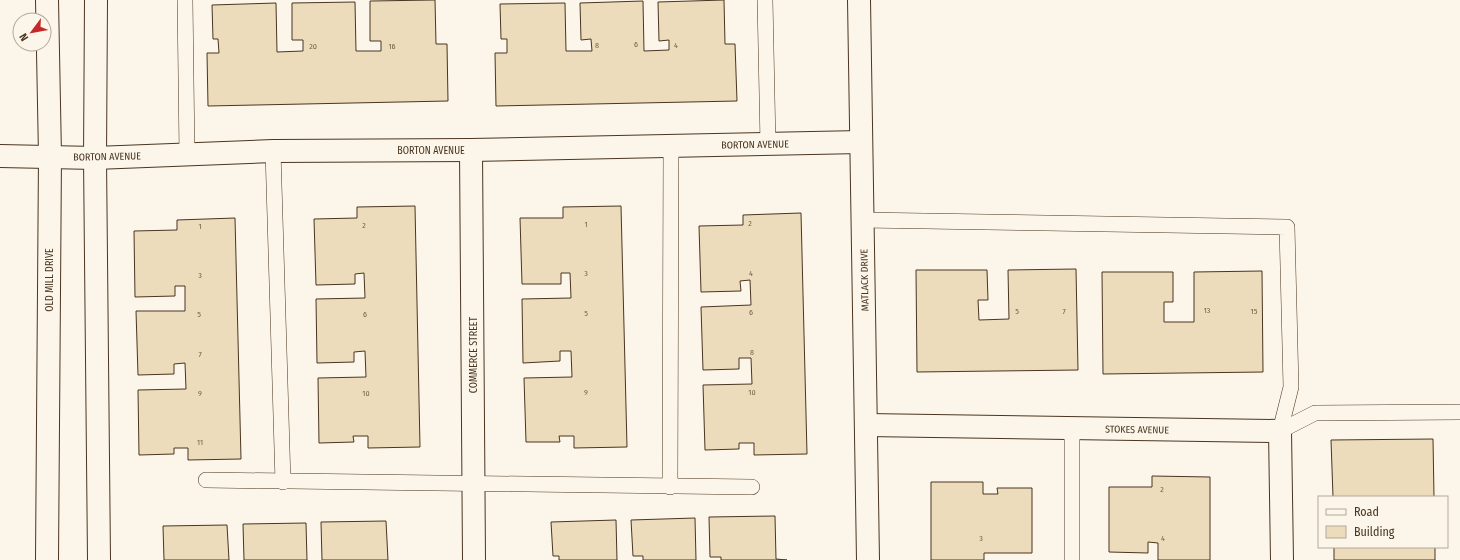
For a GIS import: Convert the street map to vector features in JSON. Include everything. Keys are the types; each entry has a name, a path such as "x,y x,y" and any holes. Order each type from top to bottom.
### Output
{"street":[{"name":"OLD MILL DRIVE","path":"47,0 50,156 47,560"},
{"path":"96,0 95,158 99,560"},
{"name":"MATLACK DRIVE","path":"859,0 868,560"},
{"name":"BORTON AVENUE","path":"0,156 95,158 273,151 471,150 861,142"},
{"name":"COMMERCE STREET","path":"471,150 474,560"},
{"name":"STOKES AVENUE","path":"866,425 1280,431"},
{"path":"1280,431 1282,560"}],"lane":[{"path":"185,0 187,154"},
{"path":"765,0 768,144"},
{"path":"670,487 671,146"},
{"path":"273,151 283,482"},
{"path":"863,220 1287,227 1291,387 1280,431"},
{"path":"1280,431 1315,413 1460,412"},
{"path":"1072,428 1072,560"},
{"path":"206,480 752,487"}],"building":[{"path":"435,0 436,44 447,44 448,101 208,106 207,53 219,53 218,39 213,39 212,5 276,3 277,52 303,51 303,40 292,40 292,3 355,2 356,51 381,51 381,41 370,41 370,1"},
{"path":"724,0 725,44 735,44 737,101 496,106 495,53 507,53 507,39 501,39 500,4 565,3 566,51 592,51 591,39 581,40 580,3 643,1 644,51 669,50 669,40 659,41 658,2"},
{"path":"415,206 420,447 368,448 368,436 353,436 354,442 319,443 318,378 366,377 365,351 354,352 354,362 317,363 316,299 365,298 364,273 355,274 355,284 316,285 314,219 357,218 357,207"},
{"path":"621,206 627,447 574,448 574,436 559,436 560,442 526,442 524,378 572,377 571,351 560,351 560,361 523,363 522,299 571,298 570,273 561,273 561,284 522,284 520,218 563,218 563,207"},
{"path":"801,213 807,454 754,455 754,443 739,443 739,449 705,450 703,385 752,384 751,358 739,358 739,369 703,370 701,307 751,305 750,280 740,281 741,291 701,292 699,226 743,225 743,215"},
{"path":"235,218 241,459 188,460 188,448 174,448 174,454 139,455 138,390 186,389 185,363 174,364 174,374 138,375 136,311 185,311 185,286 175,286 175,296 135,297 134,231 177,230 177,220"},
{"path":"1076,269 1078,370 917,372 916,270 987,270 988,300 978,300 979,320 1009,319 1008,270"},
{"path":"1262,271 1263,372 1103,374 1102,272 1173,272 1173,302 1164,302 1164,322 1194,322 1194,272"},
{"path":"1433,439 1434,496 1333,496 1331,440"},
{"path":"1152,476 1210,477 1210,560 1158,560 1158,543 1148,542 1148,553 1109,552 1109,487 1152,487"},
{"path":"931,482 983,482 983,494 998,494 997,488 1032,488 1032,553 984,553 984,560 931,560"},
{"path":"775,516 776,559 787,560 721,560 721,557 710,557 709,517"},
{"path":"695,518 696,560 643,560 643,556 633,556 631,520"},
{"path":"616,520 617,560 559,560 559,556 553,556 551,522"},
{"path":"386,521 388,560 322,560 321,522"},
{"path":"306,523 307,560 244,560 243,524"},
{"path":"227,525 229,560 164,560 163,526"},
{"path":"1334,548 1435,548 1435,560 1334,560"}]}
